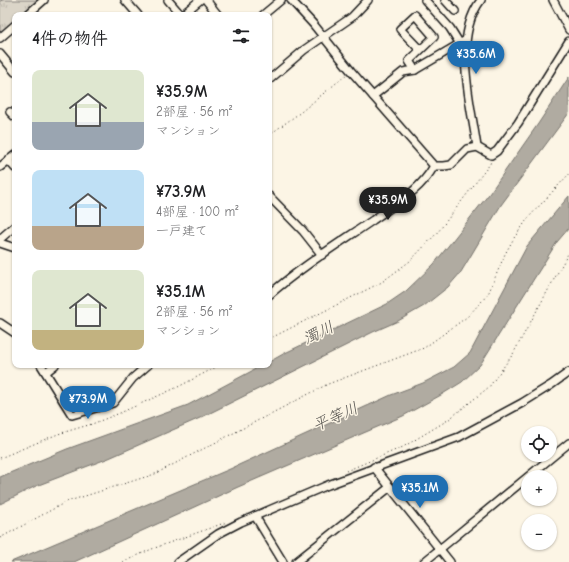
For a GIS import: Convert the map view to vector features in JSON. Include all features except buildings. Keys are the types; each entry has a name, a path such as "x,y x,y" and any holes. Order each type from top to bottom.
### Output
{"street":[{"path":"30,12 44,0"},
{"path":"125,0 135,12"},
{"path":"168,0 178,12"},
{"path":"188,0 193,6"},
{"path":"185,12 200,0"},
{"path":"206,0 216,12"},
{"path":"267,12 281,0"},
{"path":"291,0 314,25 427,160 434,166 451,165 467,149 477,147 491,156 497,151 518,123 569,41"},
{"path":"272,77 304,50 352,17 368,0"},
{"path":"425,0 463,42"},
{"path":"444,0 454,11"},
{"path":"477,147 463,42 473,13 481,0"},
{"path":"553,0 569,30"},
{"path":"415,70 409,62 434,37 415,15 400,29 420,50"},
{"path":"0,38 12,28"},
{"path":"373,96 403,72 415,70 463,42"},
{"path":"0,54 12,68"},
{"path":"0,167 12,157"},
{"path":"8,160 12,165"},
{"path":"272,292 288,278 405,198 430,173 434,166"},
{"path":"272,199 322,255"},
{"path":"0,239 12,229"},
{"path":"0,243 12,247"},
{"path":"0,323 12,331"},
{"path":"43,368 72,415 113,403 133,378 145,368"},
{"path":"46,372 51,368"},
{"path":"178,562 218,534 241,522 374,467 459,437 522,403 569,372"},
{"path":"424,562 569,443"},
{"path":"374,467 450,562"},
{"path":"296,562 390,488"},
{"path":"255,516 283,562"}],"path":[{"path":"0,4 2,0"},
{"path":"272,133 301,112 351,71"},
{"path":"272,338 361,294 382,282 410,261 438,232 490,164 491,156"},
{"path":"0,538 66,502 156,474 328,384 424,348 467,317 483,300 489,292 505,254 514,238 530,217 569,174"},
{"path":"344,472 403,447 448,420 489,387 514,354 569,252"},
{"path":"0,458 58,434 92,424 142,404 214,368"},
{"path":"123,562 152,549 228,521"}],"green space":[{"path":"0,0 38,0 24,12 12,12 12,23 0,33"}],"shaded area":[{"path":"569,77 569,113 501,205 461,272 448,287 424,306 398,321 200,418 109,458 36,486 0,504 0,477 67,449 188,405 257,368 272,368 272,360 387,304 406,291 434,264 489,194"},
{"path":"569,196 569,228 557,242 480,365 462,382 403,416 238,487 74,562 11,562 230,469 391,395 423,383 454,367 470,353 527,246"}],"water label":[{"name":"濁川","path":"318,332"},
{"name":"平等川","path":"335,416"}]}
